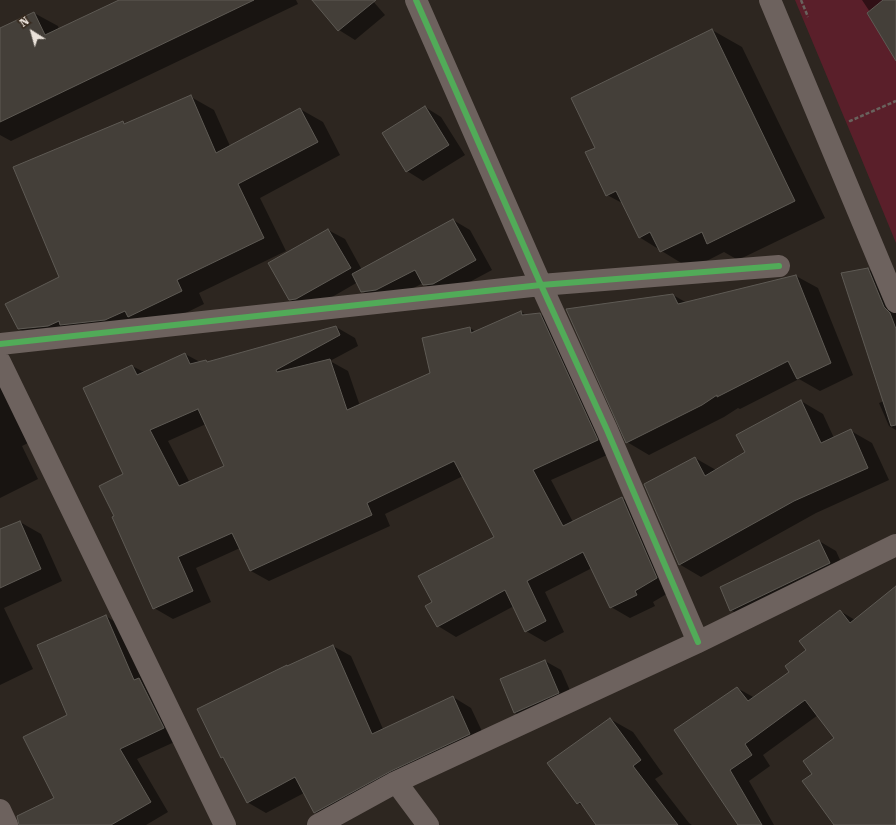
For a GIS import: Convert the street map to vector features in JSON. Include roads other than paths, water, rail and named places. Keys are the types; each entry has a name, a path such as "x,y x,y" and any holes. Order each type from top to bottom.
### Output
{"street":[{"path":"416,0 541,285 607,430 698,642"},
{"path":"770,0 896,302"},
{"path":"0,344 541,285 779,266"},
{"path":"0,362 225,825"},
{"path":"318,825 396,782 698,642 896,545"},
{"path":"396,782 428,825"},
{"path":"0,810 7,825"}]}
